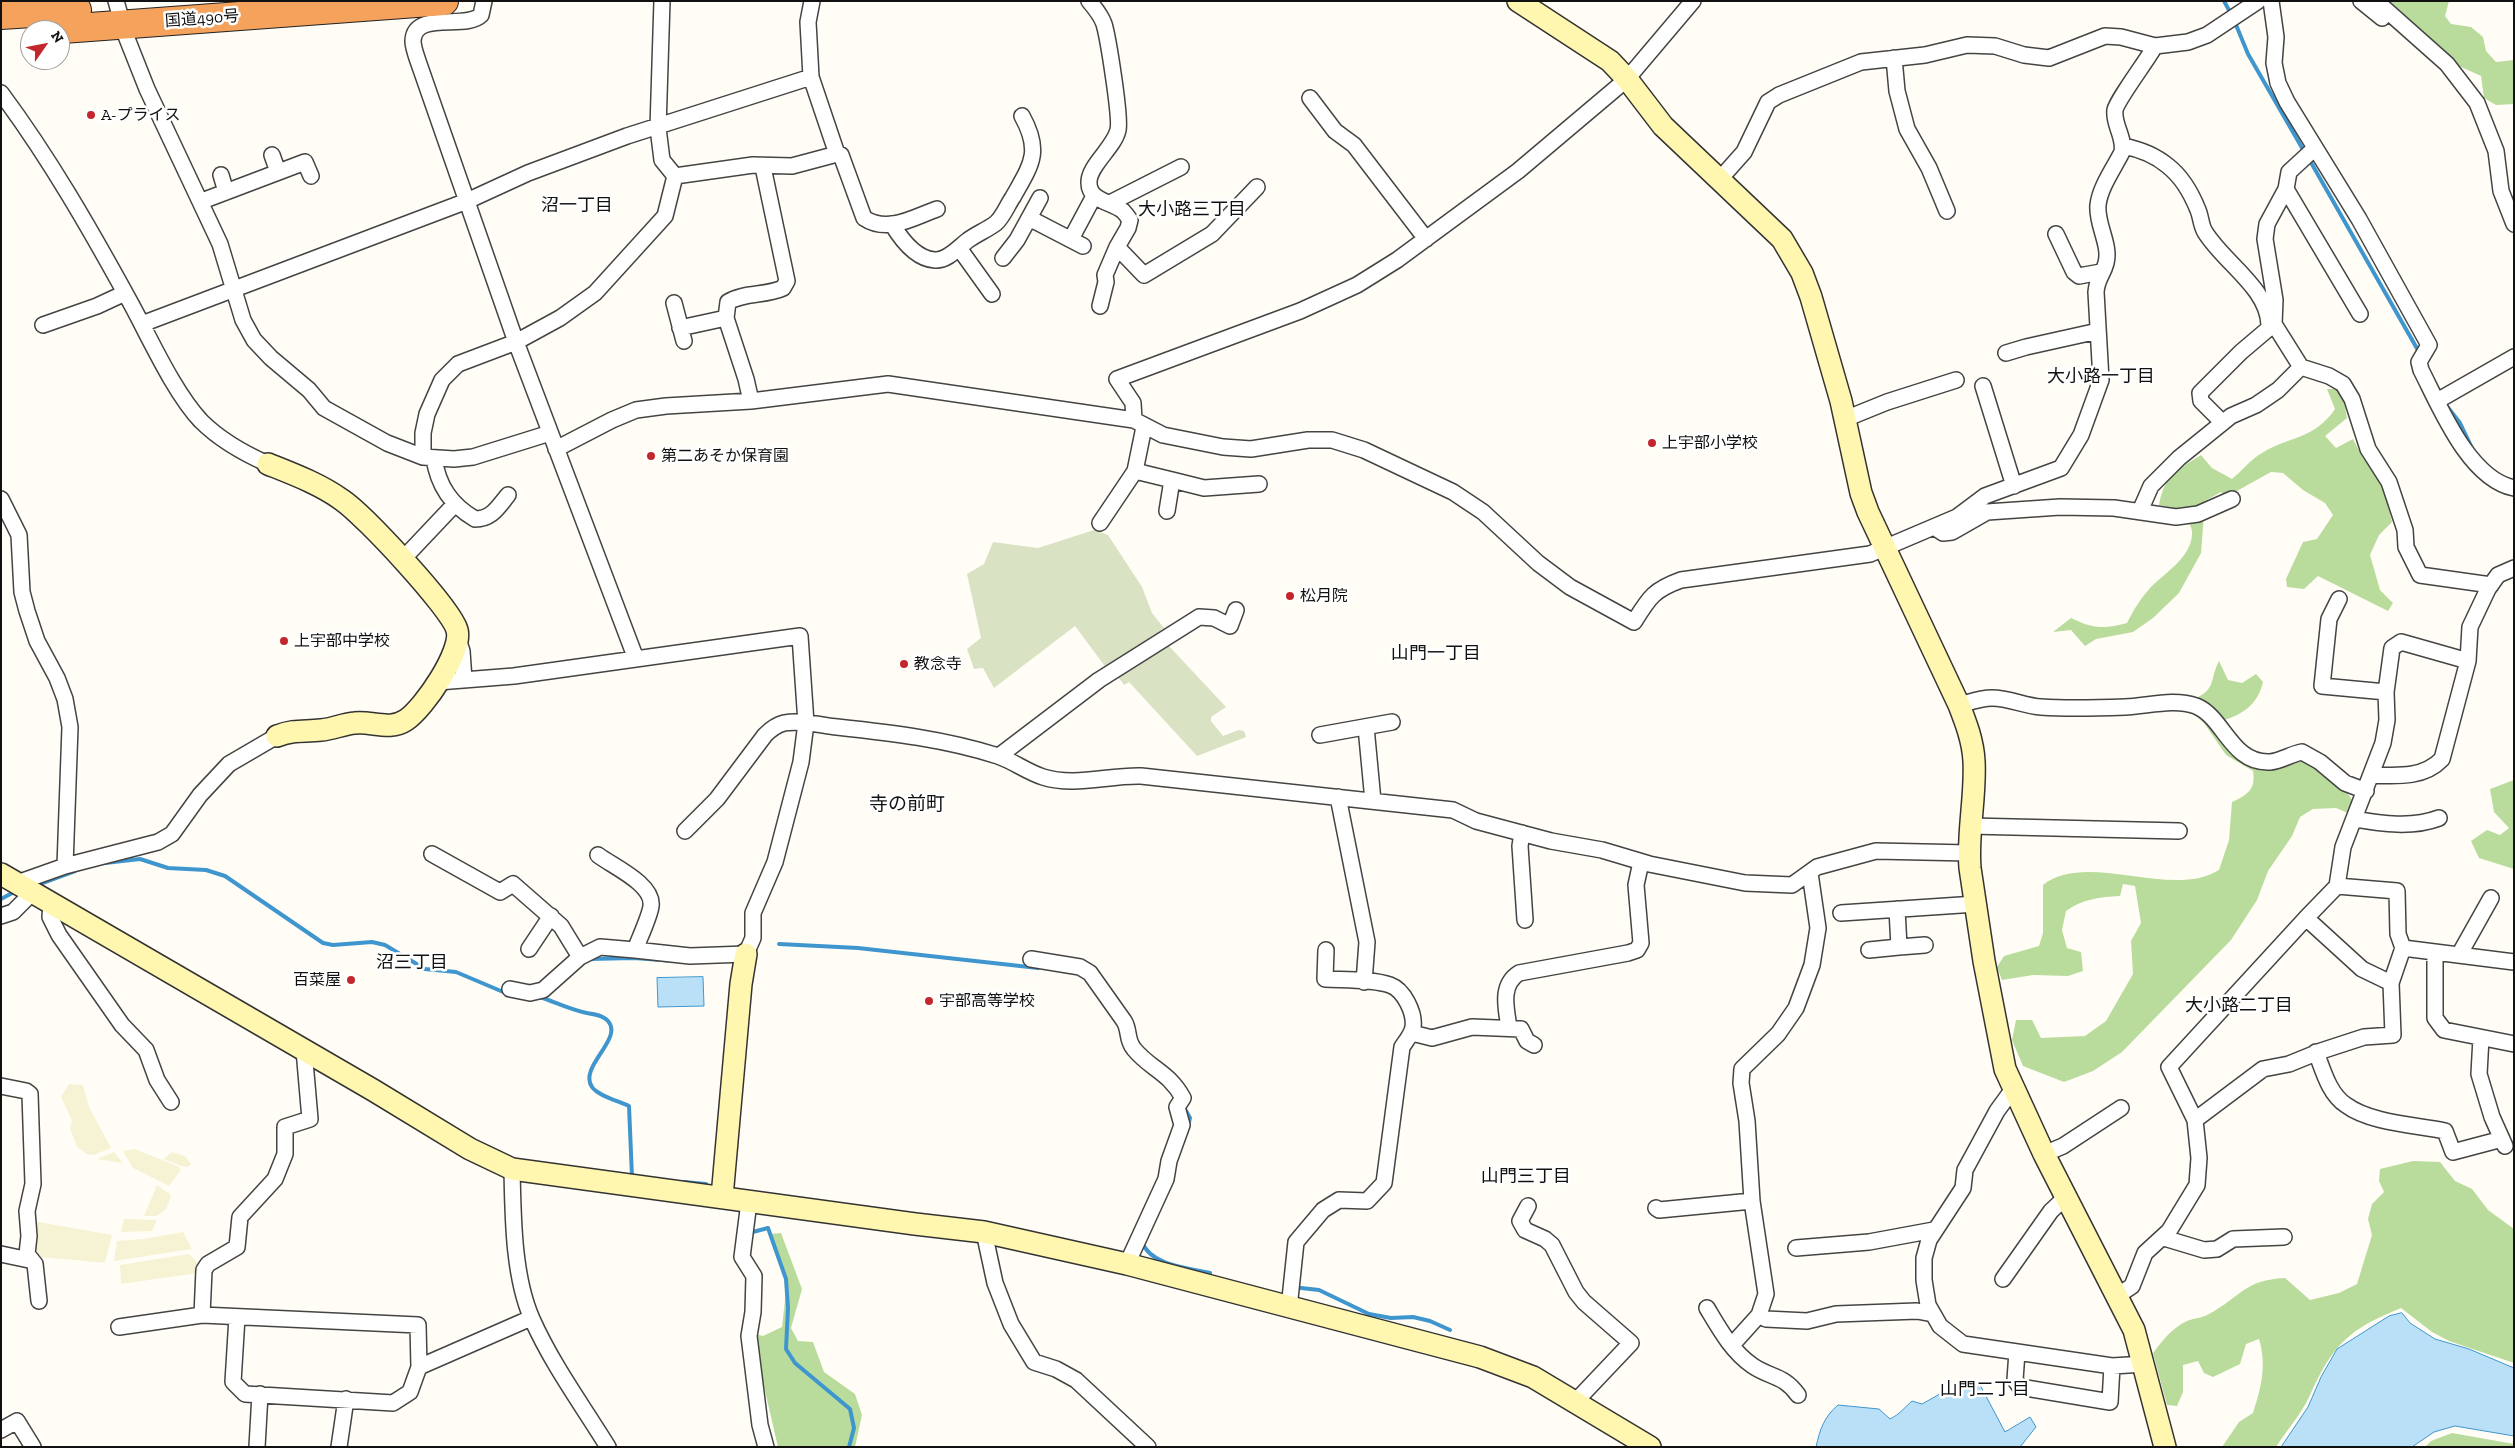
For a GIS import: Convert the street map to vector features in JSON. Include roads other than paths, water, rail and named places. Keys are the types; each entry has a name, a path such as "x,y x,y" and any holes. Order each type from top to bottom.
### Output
{"highway":[{"name":"国道490号","path":"70,24 119,11 199,1"},
{"name":"国道490号","path":"1,15 444,1"},
{"path":"1,34 20,32"}],"street":[{"path":"484,1 481,15 478,18 474,20 429,23 421,26 415,32 413,42 516,342 636,659"},
{"path":"662,1 658,128 662,160 675,176"},
{"path":"812,1 808,22 811,77 837,154 840,155 864,218 876,223 903,224 937,210"},
{"path":"1029,218 1077,243 1094,196 1089,184 1092,172 1111,146 1118,129 1115,90 1104,24 1089,1"},
{"path":"1518,1 1610,61 1627,79 1663,126 1769,224 1792,253 1811,297 1845,419 1861,493 1884,547 1959,705 1970,735 1974,760 1974,787 1969,853 1999,1043 2012,1089 2134,1330 2145,1364 2165,1447"},
{"path":"1100,523 1135,471 1139,424 1133,403 1117,379 1300,311 1357,286 1397,260 1518,171 1627,79 1693,1"},
{"path":"1720,179 1744,152 1768,102 1779,95 1861,62 1925,55 1967,45 1995,46 2024,55 2049,58 2105,36 2121,37 2155,46 2188,42 2206,35 2258,1"},
{"path":"2271,1 2276,37 2274,63 2278,83 2287,102 2358,219 2429,345 2419,362 2421,370 2466,451 2477,465 2504,486 2514,488"},
{"path":"2361,1 2431,61 2457,77"},
{"path":"2376,1 2432,50 2457,77 2477,103 2496,151 2501,191 2514,224"},
{"path":"119,11 148,89 202,201 235,289 243,320 254,340 309,390 324,408 387,443 428,458 473,457 550,434"},
{"path":"556,449 612,420 636,410 666,406 751,402 888,384 1139,424 1162,435 1223,447 1251,450 1308,440 1332,440 1364,450 1453,492 1484,512 1538,563 1570,587 1634,622 1649,598 1662,587 1681,580 1870,554 1957,517 1985,496 2061,468 2082,435 2101,380 2096,292 2101,272 2106,264 2106,254 2098,207 2123,146 2114,123 2116,107 2155,46"},
{"path":"1894,58 1897,92 1907,129 1929,168 1947,211"},
{"path":"142,324 467,201 528,173 627,136 658,128 811,77"},
{"path":"1,94 49,162 82,214 178,387 201,420 225,441 246,454 308,481 344,501 368,524 402,560 453,622 462,651 464,680"},
{"path":"1310,98 1334,131 1354,145 1426,239"},
{"path":"892,224 906,244 926,258 940,260 983,229 996,223 1031,167 1034,154 1028,127 1022,116"},
{"path":"2123,146 2152,155 2169,166 2181,179 2198,211 2204,230 2228,262 2249,281 2260,297 2272,325 2301,367 2329,376 2343,384 2352,399 2368,448 2389,482 2404,530 2406,547 2420,575 2491,585"},
{"path":"2222,422 2201,401 2200,393 2240,352 2272,325 2275,300 2265,239 2267,224 2286,189 2289,172 2315,148"},
{"path":"675,176 753,165 763,167 792,166 837,154"},
{"path":"272,155 278,172"},
{"path":"202,201 305,162 311,176"},
{"path":"751,402 746,379 726,318 728,302 737,297 773,293 783,288 787,281 763,167"},
{"path":"1110,203 1181,167"},
{"path":"221,175 226,192"},
{"path":"508,496 495,512 482,519 475,519 454,505 428,458 423,433 427,414 442,380 458,364 516,342 560,318 595,293 665,216 675,176"},
{"path":"1117,247 1144,275 1212,234 1257,188"},
{"path":"2286,189 2360,314"},
{"path":"1094,196 1123,211 1130,220 1105,275 1106,282 1100,306"},
{"path":"1003,258 1016,240 1040,198"},
{"path":"996,223 1016,240"},
{"path":"2056,234 2074,272 2079,276 2101,272"},
{"path":"959,248 992,294"},
{"path":"43,326 97,306 125,293"},
{"path":"674,303 682,335 726,318"},
{"path":"2006,353 2035,344 2098,331"},
{"path":"2437,400 2514,357"},
{"path":"2140,511 2151,486 2179,458 2222,422 2256,405 2278,390 2301,367"},
{"path":"1845,419 1887,402 1956,380"},
{"path":"1983,386 2014,486"},
{"path":"1135,471 1204,488 1259,484"},
{"path":"1167,511 1172,480"},
{"path":"1934,527 1943,533 1952,532 1987,512 1999,510 2088,506 2176,517 2198,514 2232,498"},
{"path":"1,499 19,535 22,592 27,611 37,641 60,685 70,727 66,866"},
{"path":"402,560 454,505"},
{"path":"2372,775 2417,774 2434,767 2442,758 2468,661 2470,627 2498,575 2514,568"},
{"path":"2340,599 2329,619 2322,686 2386,692"},
{"path":"999,756 1099,680 1199,617 1214,618 1230,626 1236,610"},
{"path":"438,682 514,676 800,636 806,723 794,794 775,862 753,913 753,938 746,954 741,984 722,1197"},
{"path":"1,916 13,912 25,888 66,866 158,842 172,834 200,795 229,764 277,736 291,730 321,730 355,723 398,725 407,720 418,709 438,682 452,657 458,638"},
{"path":"2117,1296 2132,1286 2145,1253 2164,1238 2197,1185 2199,1158 2195,1120 2169,1067 2337,886 2344,847 2372,775 2386,728 2386,692 2392,648 2401,642 2468,661"},
{"path":"1959,705 1981,699 1994,698 2039,707 2080,709 2180,702 2198,707 2207,713 2231,743 2255,760 2269,762 2302,752 2320,762 2345,783 2366,791"},
{"path":"1320,735 1392,722"},
{"path":"685,831 717,800 764,735 774,727 784,723 806,723 906,734 958,744 999,756 1042,777 1090,781 1109,777 1141,776 1453,810 1476,821 1550,841 1602,850 1641,862 1745,883 1792,884 1817,867 1876,851 1969,853"},
{"path":"1366,727 1372,801"},
{"path":"1338,797 1367,942 1364,982"},
{"path":"2355,819 2409,824 2426,823 2440,818"},
{"path":"1971,826 2178,831"},
{"path":"1522,833 1520,846 1525,920"},
{"path":"432,854 500,892 513,884 562,926 580,957"},
{"path":"598,855 626,872 650,896 651,906 635,950"},
{"path":"1509,1027 1506,993 1512,978 1519,973 1637,950 1641,943 1636,885 1641,862"},
{"path":"1732,1345 1759,1315 1766,1294 1752,1201 1747,1121 1741,1083 1742,1069 1778,1034 1796,1008 1812,965 1818,928 1810,873"},
{"path":"2195,1120 2263,1069 2289,1064 2316,1052 2364,1038 2393,1035 2391,983 2403,948 2398,934 2397,891 2337,886"},
{"path":"25,888 470,1149 512,1169 984,1232 1127,1264 1289,1308 1441,1345 1480,1357 1533,1377 1650,1447"},
{"path":"25,888 50,917 59,935 100,996 122,1025 146,1050 157,1080 171,1102"},
{"path":"2460,956 2492,898"},
{"path":"1841,913 1976,904"},
{"path":"1897,909 1899,947"},
{"path":"529,949 551,916"},
{"path":"2306,918 2362,968 2391,983"},
{"path":"1869,950 1925,946"},
{"path":"510,989 530,993 543,990 580,957 600,947 690,956 746,954"},
{"path":"2403,948 2514,962"},
{"path":"1289,1308 1296,1242 1308,1226 1323,1210 1339,1200 1367,1201 1384,1183 1402,1047 1412,1033 1412,1013 1402,994 1391,985 1325,979 1326,950"},
{"path":"2435,952 2435,1018 2444,1030 2514,1044"},
{"path":"1031,959 1080,968 1090,973 1124,1020 1127,1026 1129,1042 1134,1051 1172,1080 1181,1100 1177,1107 1182,1125 1169,1160 1166,1179 1127,1264"},
{"path":"1412,1033 1432,1038 1472,1027 1509,1027 1521,1029 1527,1041 1534,1045"},
{"path":"2316,1052 2328,1083 2344,1105 2364,1115 2445,1131 2453,1152 2503,1142 2479,1074 2481,1038"},
{"path":"202,1315 204,1270 208,1264 237,1247 240,1218 275,1179 285,1154 285,1127 310,1119 304,1050"},
{"path":"1,1086 26,1091 30,1094 33,1134 33,1184 27,1211 29,1236 27,1254 29,1260"},
{"path":"2012,1089 1996,1111 1965,1170 1962,1188 1929,1240 1924,1265 1928,1305 1940,1326 1963,1344 2112,1366 2145,1364"},
{"path":"2044,1154 2063,1146 2122,1108"},
{"path":"512,1169 513,1212 520,1277 531,1318 556,1365 608,1447"},
{"path":"2002,1279 2051,1212 2066,1197"},
{"path":"1656,1208 1659,1210 1752,1201"},
{"path":"749,1202 742,1256 754,1276 753,1312 748,1336 760,1425 766,1447"},
{"path":"1528,1206 1520,1221 1525,1230 1545,1238 1552,1245 1576,1292 1632,1343 1576,1401"},
{"path":"1796,1248 1869,1242 1934,1230"},
{"path":"984,1232 995,1283 1011,1324 1034,1362 1056,1369 1076,1380 1148,1447"},
{"path":"2164,1238 2204,1250 2217,1249 2233,1239 2284,1237"},
{"path":"1,1254 29,1260 35,1264 39,1301"},
{"path":"1707,1308 1722,1334 1752,1365 1790,1383 1798,1395"},
{"path":"1759,1315 1766,1319 1807,1321 1836,1314 1917,1311 1933,1314"},
{"path":"119,1327 202,1315 418,1325 418,1367 410,1392 393,1402 245,1394 233,1382 238,1317"},
{"path":"418,1367 531,1318"},
{"path":"2017,1352 2015,1380 2020,1387 2110,1402 2112,1366"},
{"path":"257,1447 260,1394"},
{"path":"339,1447 346,1399"},
{"path":"1,1430 17,1421 33,1447"}],"water":[{"path":"703,977 704,1006 658,1007 657,978"},
{"path":"2402,1313 2410,1323 2435,1339 2469,1349 2514,1368 2514,1436 2455,1426 2434,1432 2412,1447 2281,1447 2308,1407 2321,1377 2337,1349 2389,1316"},
{"path":"1979,1383 2005,1432 2030,1417 2036,1427 2020,1447 1816,1447 1823,1424 1838,1405 1879,1409 1890,1419 1912,1401 1922,1404 1954,1386 1965,1388"}],"waterway":[{"path":"2224,1 2231,14"},
{"path":"2234,20 2248,54 2305,153"},
{"path":"2309,159 2419,352"},
{"path":"2446,405 2460,423 2472,448"},
{"path":"105,863 140,859 168,868 206,870 225,876 323,943 333,945 372,942 385,945 425,969 456,972 508,994"},
{"path":"37,885 75,871"},
{"path":"1,899 16,891"},
{"path":"779,944 858,948 1038,968"},
{"path":"589,959 634,958 675,961"},
{"path":"540,997 575,1010 601,1016 608,1021 611,1028 610,1036 595,1062 589,1079 592,1087 599,1093 629,1106 632,1177"},
{"path":"1185,1109 1190,1118 1188,1126"},
{"path":"684,1182 706,1184"},
{"path":"749,1233 768,1228 786,1279 788,1308 786,1349 795,1363 850,1409 854,1428 849,1447"},
{"path":"1142,1242 1153,1256 1162,1261 1210,1273"},
{"path":"1301,1288 1319,1290 1369,1314 1391,1318 1413,1317 1430,1321 1450,1330"}],"place":[{"name":"A-プライス","path":"91,115"},
{"name":"上宇部小学校","path":"1652,443"},
{"name":"第二あそか保育園","path":"651,456"},
{"name":"松月院","path":"1290,596"},
{"name":"上宇部中学校","path":"284,641"},
{"name":"教念寺","path":"904,664"},
{"name":"百菜屋","path":"351,980"},
{"name":"宇部高等学校","path":"929,1001"}],"district":[{"name":"沼一丁目","path":"577,206"},
{"name":"大小路三丁目","path":"1192,210"},
{"name":"大小路一丁目","path":"2101,377"},
{"name":"山門一丁目","path":"1436,654"},
{"name":"寺の前町","path":"907,805"},
{"name":"沼三丁目","path":"412,963"},
{"name":"大小路二丁目","path":"2239,1006"},
{"name":"山門三丁目","path":"1526,1177"},
{"name":"山門二丁目","path":"1985,1390"}]}
